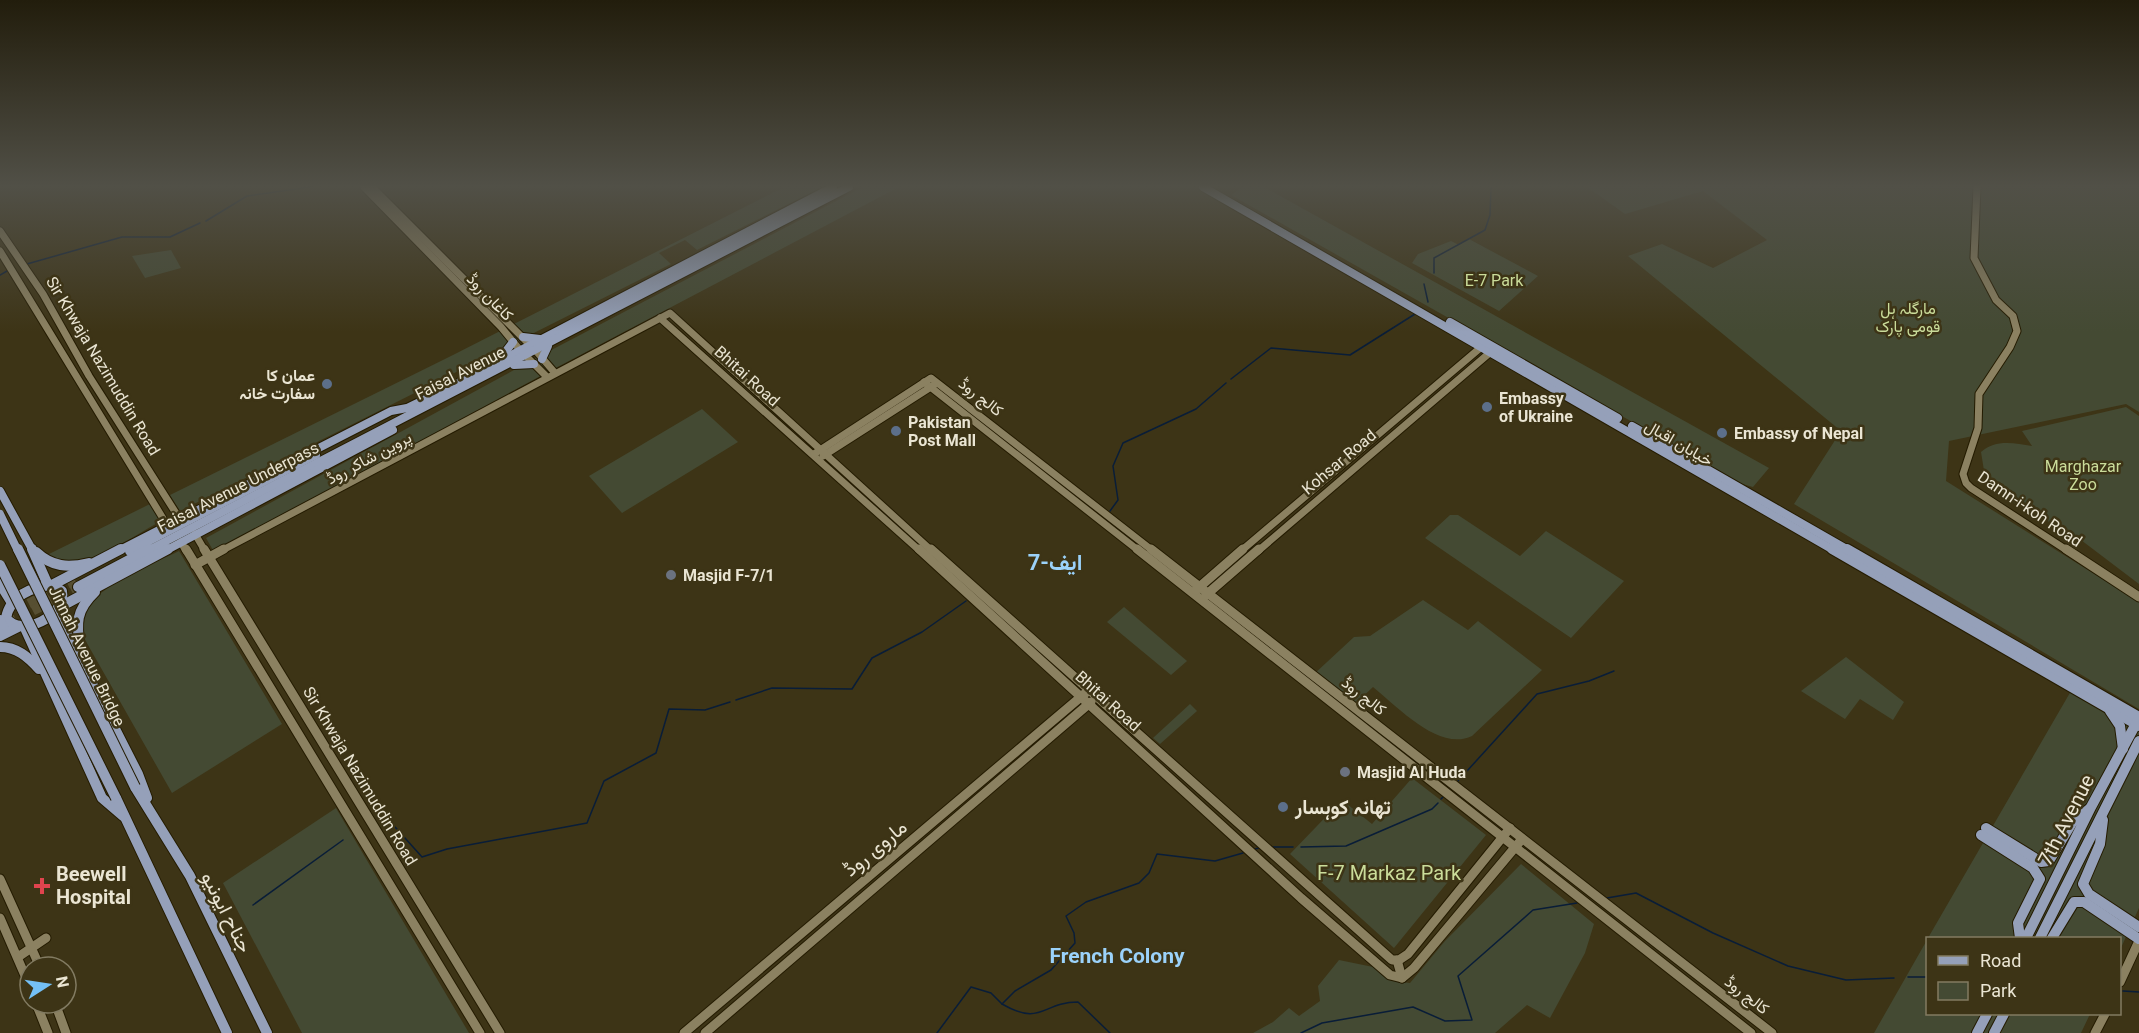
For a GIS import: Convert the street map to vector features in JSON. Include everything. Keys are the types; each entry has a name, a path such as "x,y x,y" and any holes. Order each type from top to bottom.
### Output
{"main road":[{"name":"Faisal Avenue","path":"50,585 74,581 118,552 179,518 391,411 409,411 504,368 526,356 542,339 739,235"},
{"name":"Faisal Avenue","path":"454,389 496,362 520,350 553,342 756,235"},
{"name":"خیابان اقبال","path":"1289,235 1494,350 2138,721"},
{"name":"خیابان اقبال","path":"1295,235 1485,345"},
{"path":"714,248 712,253 722,253"},
{"path":"700,255 707,256 707,261"},
{"path":"523,337 542,339"},
{"path":"496,362 513,342"},
{"path":"542,359 545,349 553,342"},
{"name":"خیابان اقبال","path":"1494,350 2107,707 2138,721"},
{"path":"504,368 534,364"},
{"name":"Faisal Avenue","path":"56,610 128,569 399,427 409,411"},
{"name":"Faisal Avenue Underpass","path":"74,581 409,411"},
{"path":"0,491 50,585 62,591 61,602 56,610 41,621 0,635"},
{"name":"Jinnah Avenue Bridge","path":"0,514 135,787 151,810"},
{"path":"31,547 47,562 60,567 81,565 118,552"},
{"path":"0,565 128,821 227,1033"},
{"path":"74,581 64,587 69,594 74,594 128,569"},
{"path":"81,659 76,620 79,610 96,591 128,569"},
{"path":"0,584 11,604 6,618 14,625 22,626"},
{"path":"0,611 25,592 50,585"},
{"path":"56,610 138,774 151,810"},
{"path":"0,620 4,629 0,635"},
{"path":"22,626 102,798 128,821"},
{"path":"0,647 11,647 19,651 32,660 46,676"},
{"path":"2107,707 2120,726 2123,749"},
{"name":"7th Avenue","path":"2027,937 2091,807 2138,721"},
{"name":"7th Avenue","path":"2041,937 2138,745"},
{"path":"2020,937 2018,923 2040,879 2033,868 1984,832 2041,862 2049,861 2072,823 2091,807"},
{"name":"جناح ایونیو","path":"151,810 194,887 267,1033"},
{"path":"2104,813 2100,844 2083,884 2089,894 2139,927"},
{"path":"2053,937 2074,902 2084,902 2139,940"},
{"path":"1977,1033 1986,1015"},
{"path":"1994,1033 2003,1015"}],"street":[{"name":"Sir Khwaja Nazimuddin Road","path":"3,235 43,294 89,376 179,518"},
{"name":"کاغان روڈ","path":"410,235 520,350"},
{"name":"کاغان روڈ","path":"421,235 523,337 555,373"},
{"name":"Damn-i-koh Road","path":"1975,235 1974,258 1996,300 2013,316 2017,331 2010,347 1979,394 1978,428 1964,468 1964,479 1971,488 2139,597"},
{"name":"Sir Khwaja Nazimuddin Road","path":"0,251 167,525"},
{"path":"31,299 43,294"},
{"name":"پروین شاکر روڈ","path":"195,565 670,313"},
{"name":"Bhitai Road","path":"670,313 819,454"},
{"name":"Bhitai Road","path":"660,318 953,568 1381,952 1392,960 1397,960"},
{"name":"Kohsar Road","path":"1196,590 1485,345"},
{"name":"Kohsar Road","path":"1204,597 1494,350"},
{"path":"526,356 548,378"},
{"path":"80,381 89,376"},
{"name":"کالج روڈ","path":"819,454 931,384 1196,590 1514,848 1751,1033"},
{"name":"Bhitai Road","path":"855,486 944,574 1368,957 1390,975 1402,978"},
{"path":"147,494 159,487"},
{"name":"Sir Khwaja Nazimuddin Road","path":"195,534 500,1033"},
{"name":"Sir Khwaja Nazimuddin Road","path":"181,542 480,1033"},
{"path":"944,574 953,568"},
{"name":"کالج روڈ","path":"1204,597 1510,828 1772,1033"},
{"path":"271,690 285,681"},
{"name":"ماروی روڈ","path":"684,1033 1081,697 1093,694"},
{"name":"ماروی روڈ","path":"705,1033 1089,705 1093,694"},
{"path":"1026,744 1034,752"},
{"path":"975,786 984,795"},
{"path":"1214,816 1222,808"},
{"path":"929,826 937,834"},
{"path":"1510,828 1408,954 1397,960 1402,978 1414,968 1522,838"},
{"path":"881,867 888,875"},
{"path":"0,879 35,955"},
{"path":"822,917 831,927"},
{"path":"0,919 18,957"},
{"path":"21,955 46,938"},
{"path":"2121,980 2139,940"},
{"path":"762,968 771,978"},
{"path":"41,1015 48,1033"},
{"path":"59,1015 66,1033"},
{"path":"2095,1033 2104,1015"}],"green space":[{"path":"689,235 726,235 697,250 685,240 659,253 671,264 180,511 170,495"},
{"path":"771,235 808,235 214,552 206,538 536,358"},
{"path":"1302,235 1351,235 1769,468 1753,487 1742,484"},
{"name":"مارگلہ ہل قومی پارک","path":"1761,235 2139,235 2139,412 2126,404 1949,441 1946,481 2139,602 2139,709 1794,504 1841,431 1628,256 1662,244 1713,268 1767,240"},
{"name":"E-7 Park","path":"1469,239 1538,276 1499,311 1412,263 1418,254 1451,241 1459,245"},
{"path":"171,250 181,268 145,278 132,256"},
{"name":"Marghazar Zoo","path":"2126,407 2139,416 2139,584 2077,537 2012,502 1986,483 1981,452 1992,445 1999,444 2032,446 2022,431"},
{"path":"702,409 738,442 622,513 589,476"},
{"path":"152,503 161,519 159,522 103,553 80,561 65,562 45,556"},
{"path":"1450,515 1458,515 1520,556 1546,531 1624,581 1571,638 1425,538"},
{"path":"179,551 282,724 172,793 84,638 83,624 86,611 101,593 127,576"},
{"path":"1423,600 1468,630 1478,621 1542,670 1472,736 1459,739 1446,738 1433,733 1407,716 1373,687 1353,706 1313,675 1354,637 1370,636"},
{"path":"1124,607 1187,661 1171,675 1107,622"},
{"path":"1846,657 1904,702 1893,720 1860,699 1845,719 1801,691"},
{"path":"2071,691 2139,730 2139,908 2121,948 2121,937 1929,937"},
{"path":"1190,704 1197,711 1160,744 1153,738"},
{"name":"F-7 Markaz Park","path":"1412,778 1486,835 1394,948 1290,854 1342,800 1372,824"},
{"path":"336,808 469,1033 302,1033 223,883"},
{"path":"1521,864 1594,924 1585,953 1550,1018 1527,1005 1495,1033 1253,1033 1273,1022 1289,1008 1299,1016 1320,1001 1318,986 1339,960 1378,968 1395,981 1410,983 1445,941"},
{"path":"1926,942 1926,1015 2090,1015 2081,1033 1874,1033"}],"waterway":[{"path":"27,264 122,237 174,235"},
{"path":"1434,273 1434,258 1476,235"},
{"path":"0,275 7,271"},
{"path":"1424,284 1428,302"},
{"path":"1231,379 1271,348 1350,355 1415,314"},
{"path":"1110,511 1118,500 1113,466 1123,443 1196,409 1226,383"},
{"path":"736,700 772,688 852,689 872,658 922,632 966,601"},
{"path":"1457,782 1537,694 1589,681 1614,671"},
{"path":"387,818 422,857 447,849 587,823 604,781 656,753 669,709 705,710 730,702"},
{"path":"1301,847 1346,846 1432,809 1438,803"},
{"path":"253,905 343,840"},
{"path":"1273,847 1293,847"},
{"path":"1255,849 1259,848"},
{"path":"1002,1004 1015,991 1051,970 1075,943 1074,933 1066,916 1086,902 1139,883 1149,873 1157,854 1215,861 1243,853"},
{"path":"1607,898 1636,893 1713,933 1788,966 1846,980 1894,978"},
{"path":"1301,1033 1322,1023 1413,1007 1445,1021 1472,1020 1458,976 1533,910 1577,903"},
{"path":"1908,977 1926,977"},
{"path":"937,1033 971,987 991,993 1002,1004"},
{"path":"2123,991 2139,992"},
{"path":"1002,1004 1015,1011 1034,1013 1066,1003 1078,1002 1110,1033"}],"tunnel":[{"path":"3,617 75,580"},
{"path":"7,624 78,587"}],"place":[{"name":"عمان کا سفارت خانہ","path":"327,384"},
{"name":"Embassy of Ukraine","path":"1487,407"},
{"name":"Pakistan Post Mall","path":"896,431"},
{"name":"Embassy of Nepal","path":"1722,433"},
{"name":"Masjid F-7/1","path":"671,575"},
{"name":"Masjid Al Huda","path":"1345,772"},
{"name":"تھانہ کوہسار","path":"1283,807"},
{"name":"Beewell Hospital","path":"42,886"}],"district":[{"name":"ایف-7","path":"1055,562"},
{"name":"French Colony","path":"1117,956"}]}
